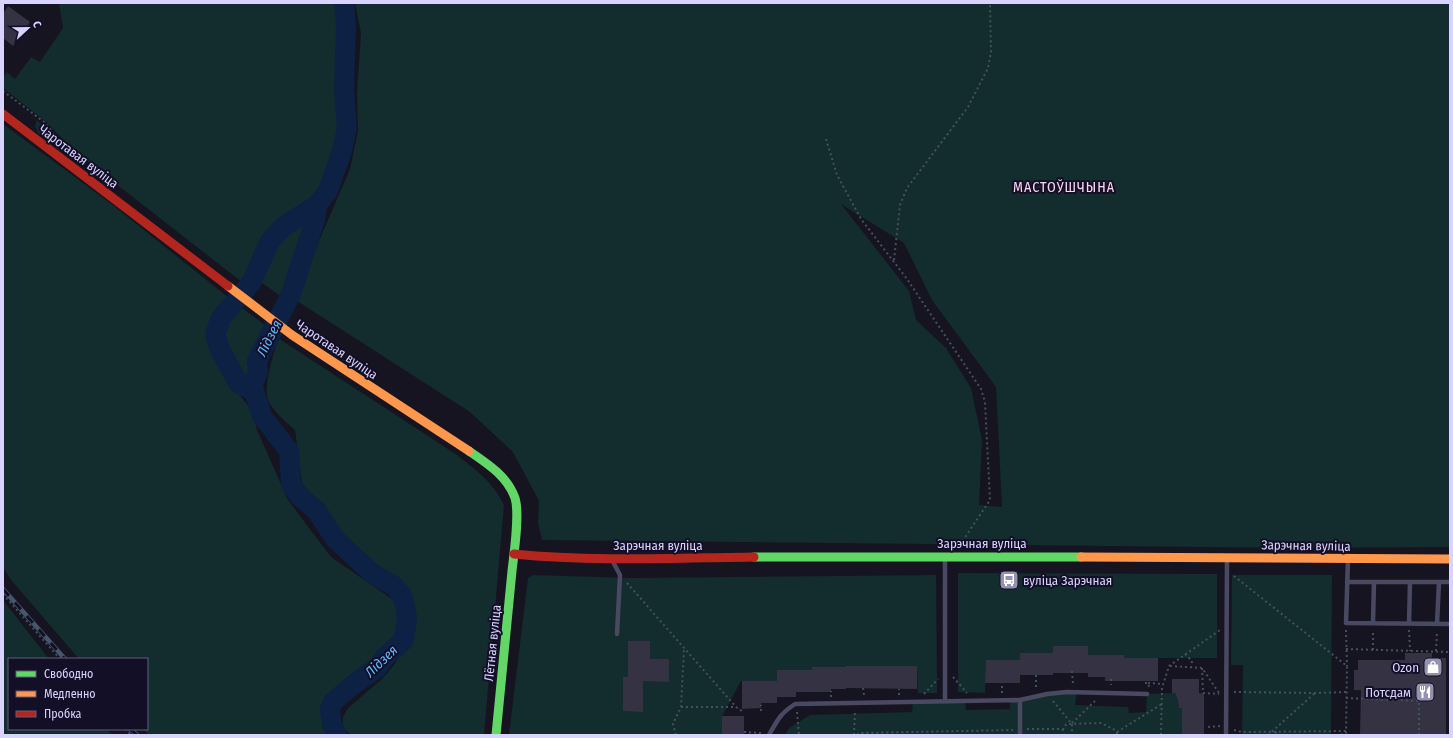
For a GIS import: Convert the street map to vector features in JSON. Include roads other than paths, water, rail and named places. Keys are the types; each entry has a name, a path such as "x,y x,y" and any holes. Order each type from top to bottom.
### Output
{"street":[{"name":"Чаротавая вуліца","path":"3,114 292,335 492,466 507,482 515,499 517,511 514,554"},
{"name":"Зарэчная вуліца","path":"514,554 544,557 611,558 949,556 1450,559"},
{"name":"Лётная вуліца","path":"496,735 514,554"}],"lane":[{"path":"945,701 949,556"},
{"path":"1226,557 1226,735"},
{"path":"611,558 620,575 617,634"},
{"path":"1348,558 1346,623 1450,624"},
{"path":"1348,582 1450,582"},
{"path":"1373,624 1374,582"},
{"path":"1409,624 1410,582"},
{"path":"1437,624 1439,582"},
{"path":"767,734 784,712 797,703 1020,700 1047,694 1077,691 1147,694"},
{"path":"1020,700 1020,732"}],"waterway":[{"name":"Лідзея","path":"337,735 332,724 330,709 333,702 354,684 377,668 384,658 404,640 407,618 405,605 401,594 394,586 373,574 335,539 316,510 300,497 291,484 289,451 262,416 254,391 253,382 258,373 257,361 291,294 315,220 317,205 328,191 342,151 347,128 344,90 346,26 344,3"},
{"path":"254,391 239,384 220,350 215,334 221,318 251,283 270,241 283,227 317,205"}],"railway":[{"path":"3,589 64,658"},
{"path":"131,730 137,735"}],"place":[{"name":"вуліца Зарэчная","path":"1009,580"},
{"name":"Ozon","path":"1433,667"},
{"name":"Потсдам","path":"1425,692"}],"district":[{"name":"МАСТОЎШЧЫНА","path":"1064,187"}]}
